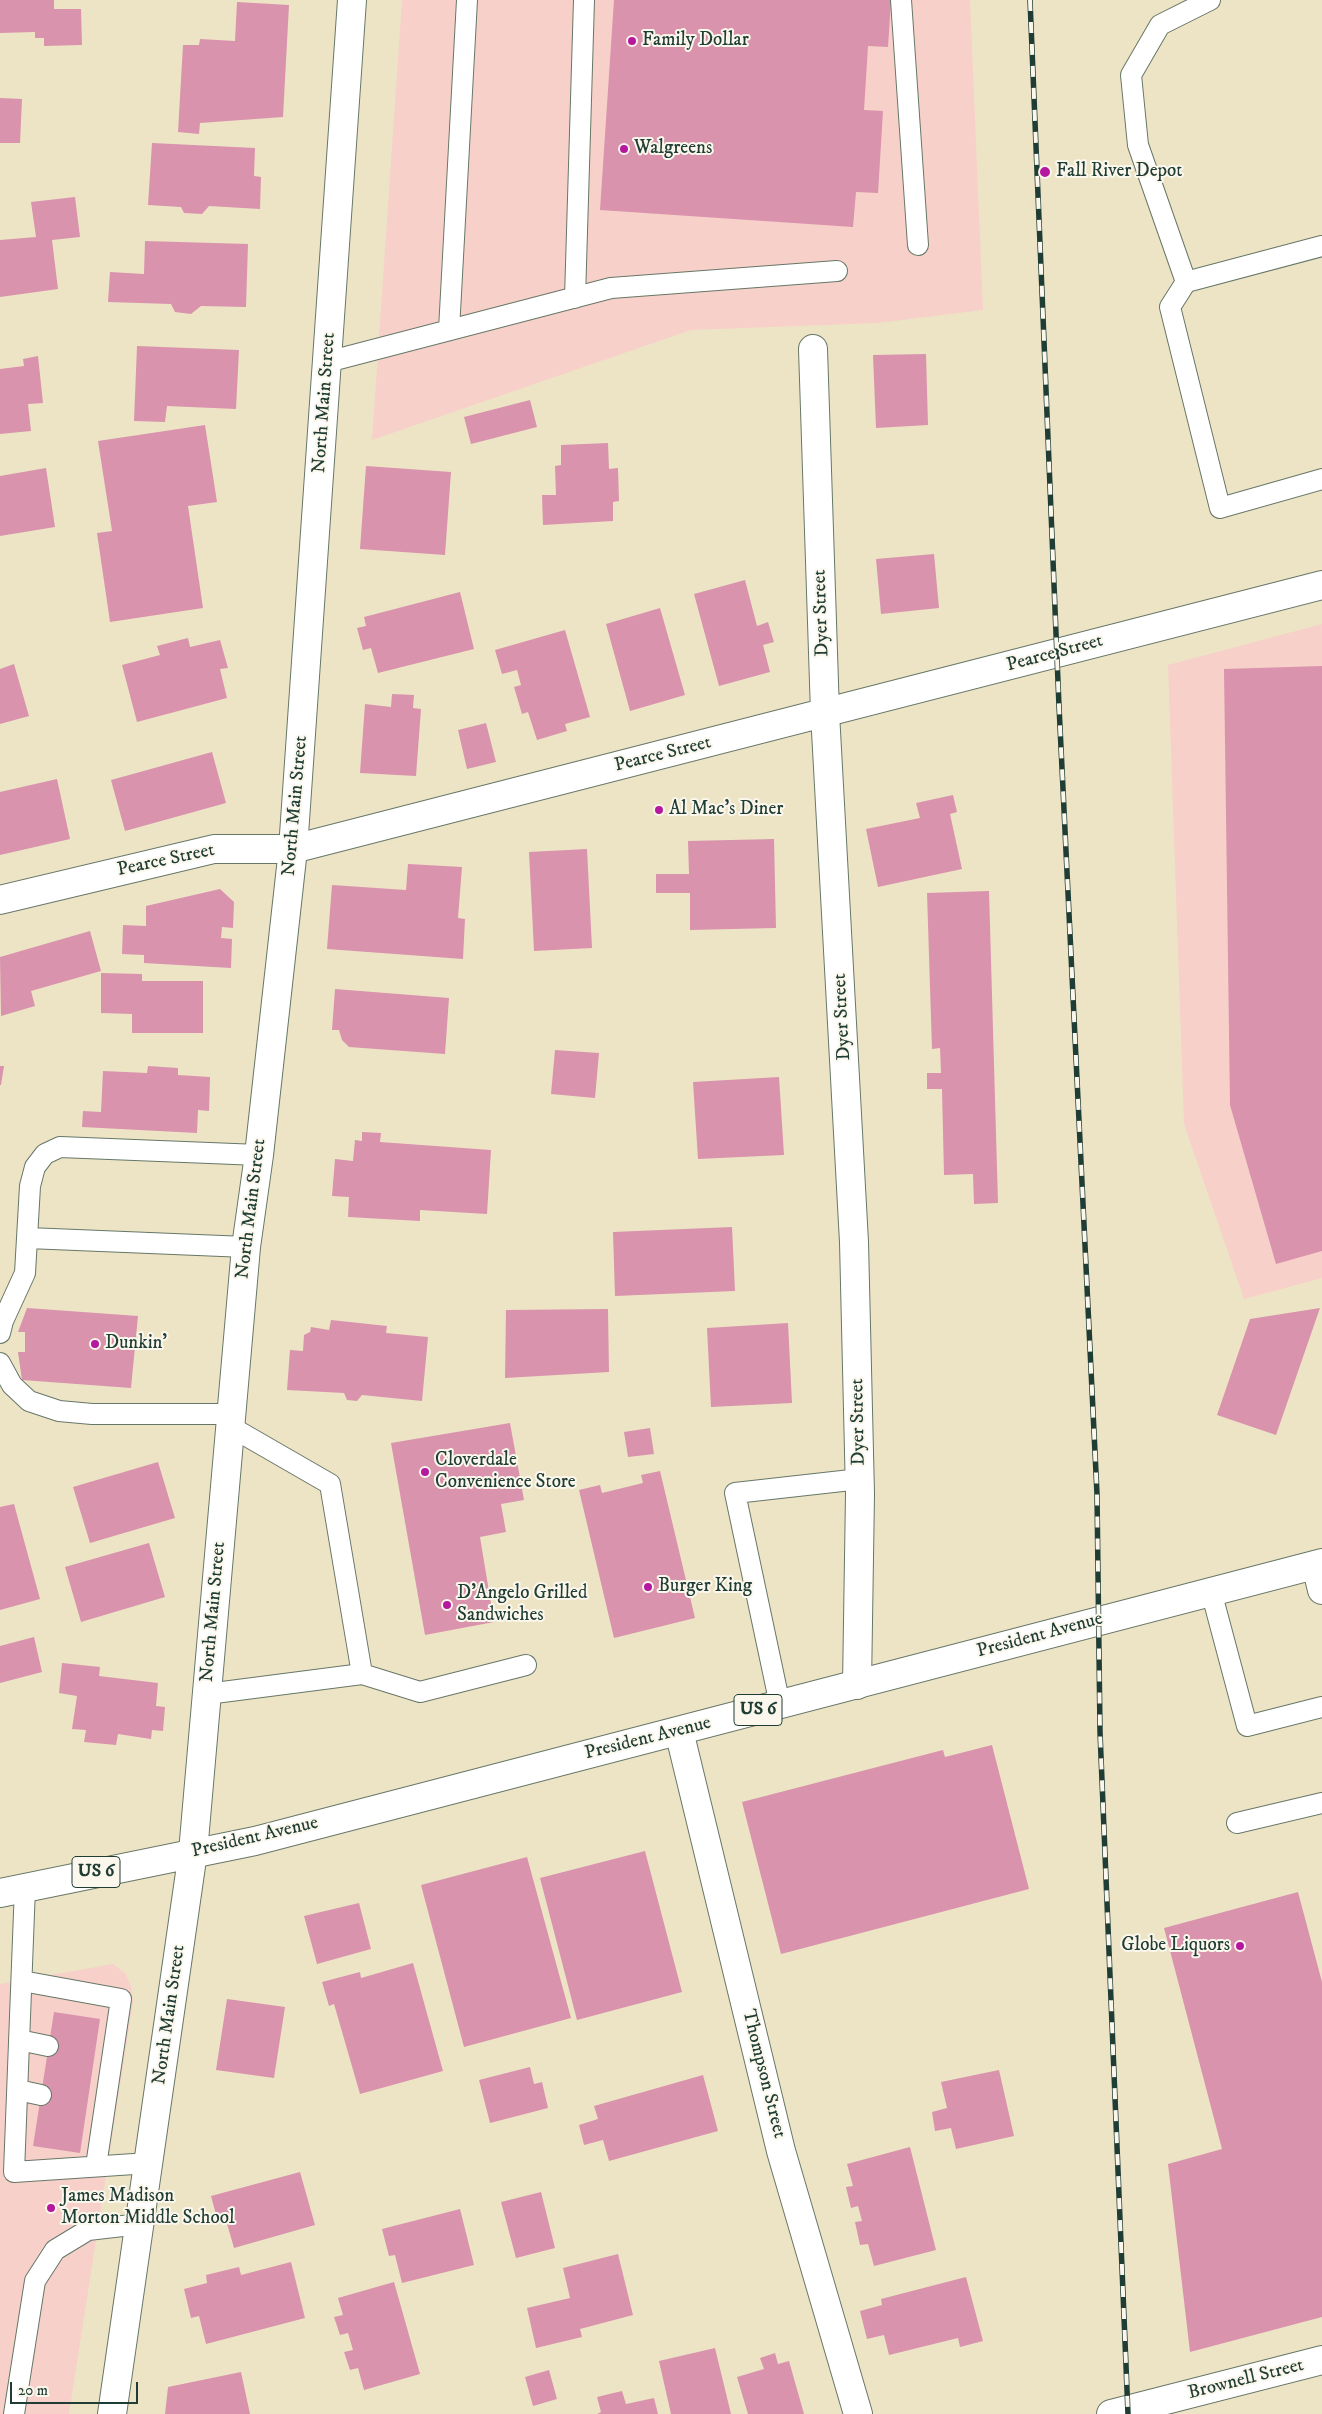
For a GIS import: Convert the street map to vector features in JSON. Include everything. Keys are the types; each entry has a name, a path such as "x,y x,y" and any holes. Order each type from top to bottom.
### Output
{"main road":[{"name":"North Main Street","path":"112,2414 193,1852 246,1247 259,1155 293,849 352,0"},
{"name":"Dyer Street","path":"812,349 825,714 854,1242 860,1479 856,1685"},
{"name":"Pearce Street","path":"0,900 214,849 293,849 1322,585"},
{"name":"President Avenue","path":"12,1890 255,1841 1211,1591 1320,1573"},
{"name":"Thompson Street","path":"679,1731 781,2151 858,2414"},
{"name":"Brownell Street","path":"1111,2414 1322,2360"}],"lane":[{"path":"449,330 467,0"},
{"path":"575,298 584,0"},
{"path":"901,0 918,245"},
{"path":"1186,282 1138,145 1131,75 1160,25 1210,0"},
{"path":"1322,246 1186,282 1170,307 1220,508 1322,479"},
{"path":"327,362 611,288 837,271"},
{"path":"0,1333 3,1321 25,1273 30,1186 35,1166 45,1154 60,1147 259,1155"},
{"path":"28,1238 246,1247"},
{"path":"0,1363 12,1385 29,1401 59,1411 232,1421 330,1484 362,1674"},
{"path":"780,1705 735,1493 860,1479"},
{"path":"1211,1591 1247,1726 1322,1707"},
{"path":"207,1694 362,1674 420,1692 526,1665"},
{"path":"1237,1823 1322,1803"},
{"path":"12,1890 22,1981 14,2172 149,2162"},
{"path":"22,1981 121,1999 102,2058 95,2109 96,2166"},
{"path":"19,2040 48,2046"},
{"path":"18,2090 41,2095"},
{"path":"14,2414 35,2281 55,2250 88,2230 140,2224"}],"shaded area":[{"path":"402,0 970,0 983,310 878,323 691,330 372,440"},
{"path":"1322,624 1322,1278 1244,1299 1184,1124 1168,665"},
{"name":"James Madison Morton Middle School","path":"113,1964 125,1973 131,1986 133,2002 69,2414 0,2414 0,1984"}],"building":[{"path":"0,0 54,0 54,9 81,9 82,45 44,46 44,38 35,38 35,32 0,33"},
{"path":"614,0 891,0 888,47 868,46 864,110 883,111 878,193 856,192 853,227 600,210"},
{"path":"237,2 289,5 283,117 200,123 199,134 178,132 183,45 199,45 200,39 235,41"},
{"path":"0,98 22,99 20,143 0,143"},
{"path":"152,143 255,148 254,176 261,177 260,209 209,206 202,214 184,213 181,207 148,205"},
{"path":"75,197 80,237 52,240 58,289 0,297 0,240 36,237 31,202"},
{"path":"145,241 248,244 246,307 201,306 191,314 175,312 171,304 108,302 110,272 144,274"},
{"path":"137,346 239,350 236,409 167,406 165,422 134,421"},
{"path":"926,354 928,425 876,428 873,355"},
{"path":"38,356 43,403 28,404 31,431 0,434 0,369 24,366 23,359"},
{"path":"530,400 537,427 471,444 464,417"},
{"path":"205,425 217,502 188,506 203,608 110,622 97,533 112,531 98,441"},
{"path":"608,443 609,469 618,468 619,501 613,502 613,521 543,525 542,495 556,495 555,466 561,465 561,445"},
{"path":"366,466 451,472 445,555 360,549"},
{"path":"46,468 55,527 0,536 0,476"},
{"path":"934,554 939,608 881,614 876,559"},
{"path":"745,580 757,626 768,622 774,642 763,645 770,672 719,686 694,594"},
{"path":"460,592 474,649 378,673 371,648 363,650 357,628 366,626 364,617"},
{"path":"660,608 685,695 630,711 606,624"},
{"path":"565,630 590,717 565,724 567,731 537,740 528,712 522,714 514,687 521,685 517,670 502,674 495,650"},
{"path":"188,638 190,647 220,640 228,668 220,669 227,698 137,722 122,665 160,655 157,646"},
{"path":"14,664 29,716 0,724 0,669"},
{"path":"1322,666 1322,1251 1276,1264 1230,1105 1224,669"},
{"path":"392,694 414,695 413,708 421,709 416,776 360,773 365,704 391,707"},
{"path":"486,723 496,762 467,769 458,730"},
{"path":"212,752 226,803 125,831 111,780"},
{"path":"57,779 70,839 0,855 0,792"},
{"path":"953,795 957,812 950,814 962,869 878,887 866,829 920,818 916,803"},
{"path":"774,839 776,928 690,930 690,893 656,893 656,874 689,874 688,841"},
{"path":"587,849 592,948 534,951 529,852"},
{"path":"408,864 462,867 458,918 465,919 463,959 327,949 332,885 406,890"},
{"path":"220,889 234,902 233,928 222,927 221,938 232,939 231,968 144,963 144,955 122,954 123,925 146,926 146,906"},
{"path":"989,891 998,1203 974,1204 973,1174 944,1175 942,1089 927,1089 927,1073 941,1073 940,1048 932,1049 927,893"},
{"path":"90,931 101,971 31,991 35,1006 1,1016 0,957"},
{"path":"101,973 142,974 142,981 203,981 203,1033 132,1033 132,1014 101,1013"},
{"path":"335,989 449,998 445,1054 349,1047 342,1040 339,1030 332,1030"},
{"path":"555,1050 599,1053 595,1098 551,1094"},
{"path":"0,1066 4,1066 1,1085 0,1085"},
{"path":"148,1066 178,1068 178,1075 210,1077 209,1111 198,1110 197,1133 82,1127 83,1111 101,1112 103,1071 147,1073"},
{"path":"779,1077 784,1155 698,1159 693,1082"},
{"path":"362,1132 381,1133 380,1142 491,1150 487,1214 420,1210 420,1221 348,1217 349,1197 332,1196 335,1159 353,1161 355,1140 362,1141"},
{"path":"732,1227 735,1291 615,1296 613,1232"},
{"path":"27,1308 138,1316 131,1388 22,1380 18,1352 25,1352 25,1332 18,1332"},
{"path":"1320,1308 1276,1435 1217,1415 1250,1319"},
{"path":"608,1309 609,1372 505,1378 506,1310"},
{"path":"331,1320 387,1326 386,1333 428,1337 422,1401 362,1395 357,1401 347,1400 344,1393 287,1390 290,1350 303,1351 304,1335 310,1332 311,1327 329,1330"},
{"path":"788,1323 792,1403 711,1407 707,1328"},
{"path":"510,1423 524,1500 501,1504 506,1532 480,1537 494,1622 425,1635 391,1443"},
{"path":"650,1428 654,1454 628,1457 624,1432"},
{"path":"158,1462 175,1518 90,1543 73,1487"},
{"path":"660,1471 695,1618 614,1638 579,1490 600,1485 602,1493 643,1483 641,1475"},
{"path":"14,1504 40,1599 0,1610 0,1507"},
{"path":"149,1543 165,1597 81,1622 65,1567"},
{"path":"34,1637 42,1672 0,1683 0,1646"},
{"path":"62,1663 100,1667 99,1676 158,1683 156,1706 165,1707 163,1731 152,1730 151,1739 118,1734 116,1745 84,1742 86,1730 72,1729 77,1696 59,1693"},
{"path":"992,1745 1029,1889 781,1954 742,1802 943,1750 945,1757"},
{"path":"645,1851 682,1992 577,2020 540,1878"},
{"path":"527,1857 571,2018 464,2047 421,1885"},
{"path":"1298,1892 1322,1982 1322,2317 1190,2352 1168,2164 1222,2149 1164,1928"},
{"path":"359,1903 371,1949 317,1964 304,1916"},
{"path":"413,1963 443,2071 360,2094 334,2004 329,2006 322,1982 360,1972 361,1978"},
{"path":"227,1999 285,2007 274,2078 216,2070"},
{"path":"54,2012 100,2019 80,2153 33,2146"},
{"path":"530,2067 534,2084 542,2082 548,2108 490,2123 479,2080"},
{"path":"999,2070 1014,2136 956,2149 951,2128 935,2131 932,2112 947,2108 941,2082"},
{"path":"703,2075 718,2131 609,2161 603,2140 584,2145 579,2125 598,2119 594,2106"},
{"path":"910,2147 936,2250 874,2266 868,2244 860,2245 855,2222 862,2221 858,2206 851,2208 846,2187 853,2186 847,2164"},
{"path":"300,2172 315,2225 234,2248 226,2220 218,2222 211,2196"},
{"path":"541,2192 555,2248 516,2258 501,2202"},
{"path":"460,2209 474,2265 402,2283 395,2255 389,2256 382,2229"},
{"path":"618,2254 633,2315 580,2329 582,2337 536,2348 527,2308 570,2298 563,2268"},
{"path":"291,2262 305,2318 206,2344 199,2316 191,2318 184,2289 207,2283 206,2275 239,2267 241,2275"},
{"path":"966,2277 983,2341 960,2347 958,2338 889,2355 884,2335 867,2339 860,2311 882,2305 881,2299"},
{"path":"394,2282 420,2374 364,2390 358,2368 350,2370 344,2352 353,2350 348,2333 340,2335 334,2317 343,2315 338,2298"},
{"path":"715,2348 731,2414 671,2414 659,2361"},
{"path":"775,2353 778,2364 789,2361 804,2414 748,2414 737,2377 764,2369 760,2358"},
{"path":"549,2370 557,2399 533,2406 525,2377"},
{"path":"241,2372 250,2414 165,2414 168,2387"},
{"path":"622,2391 626,2404 654,2398 658,2414 597,2414 601,2412 597,2397"}],"railway":[{"path":"1030,0 1059,706 1097,1494 1100,1732 1128,2414"}],"place":[{"name":"Family Dollar","path":"632,41"},
{"name":"Walgreens","path":"624,149"},
{"name":"Fall River Depot","path":"1045,172"},
{"name":"Al Mac's Diner","path":"659,810"},
{"name":"Dunkin'","path":"95,1344"},
{"name":"Cloverdale Convenience Store","path":"425,1472"},
{"name":"Burger King","path":"648,1587"},
{"name":"D'Angelo Grilled Sandwiches","path":"447,1605"},
{"name":"Globe Liquors","path":"1240,1946"},
{"name":"James Madison Morton Middle School","path":"51,2208"}]}
